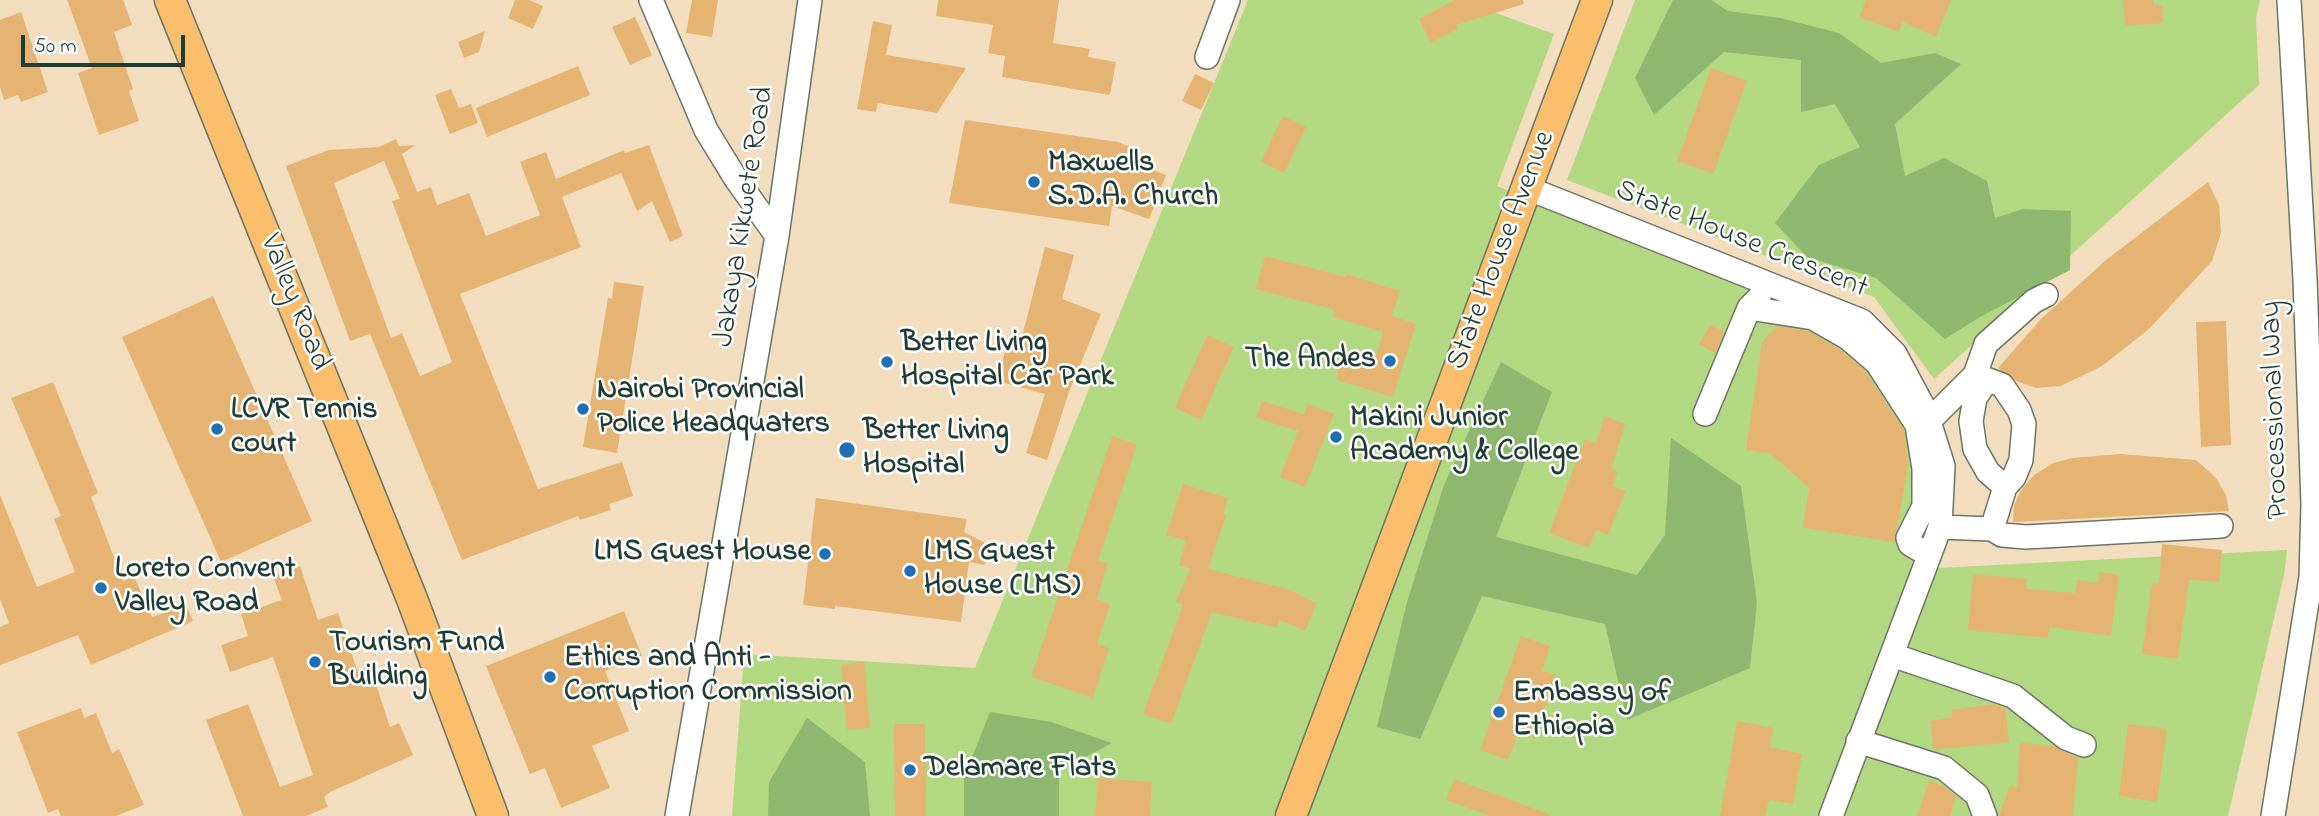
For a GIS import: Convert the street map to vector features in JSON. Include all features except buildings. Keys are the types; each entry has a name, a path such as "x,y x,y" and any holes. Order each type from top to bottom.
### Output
{"main road":[{"name":"Valley Road","path":"170,0 409,591 494,812"},
{"name":"State House Avenue","path":"1291,816 1597,0"}],"street":[{"path":"651,0 706,130 736,180 777,236"},
{"name":"Jakaya Kikwete Road","path":"676,810 725,551 777,236 810,0"},
{"path":"1207,57 1228,0"},
{"name":"Processional Way","path":"2273,816 2293,705 2311,577 2313,504 2305,279 2289,0"},
{"name":"State House Crescent","path":"1527,188 1862,321 1895,354 1929,421 1943,466 1940,527 1831,816"},
{"path":"1704,414 1749,308 1774,284"},
{"path":"2005,488 1988,472 1975,449 1971,421 1986,344 2034,301 2046,295"},
{"path":"1749,308 1812,318 1848,338 1877,363 1917,425 1924,469 1924,506 1908,538 1910,544 1929,555"},
{"path":"1929,421 1981,377"},
{"path":"1981,377 2002,384 2011,395 2024,424 2021,460 2014,477 2005,488 1992,529"},
{"path":"1940,527 1992,529 2013,537 2048,537 2221,526"},
{"path":"1892,655 2013,696 2066,738 2084,745"},
{"path":"1858,741 1944,768 1977,795 1985,816"}],"green space":[{"path":"1248,0 1460,0 1554,34 1497,186 1833,319 1890,367 1937,477 1918,569 2287,550 2284,575 2228,816 732,816 744,654 975,668"},
{"path":"1635,0 2260,0 2256,18 2259,85 1934,379 1874,297 1567,180"},
{"path":"1673,0 1711,0 1728,11 1780,18 1839,33 1881,63 1935,53 1961,64 1895,124 1905,176 1944,158 1987,181 1995,218 2023,209 2071,211 2070,270 1980,317 1945,339 1876,278 1807,257 1775,223 1819,165 1860,147 1835,104 1801,112 1801,60 1724,52 1654,115 1635,78"},
{"path":"1501,362 1552,392 1496,537 1637,575 1665,535 1671,438 1741,486 1757,603 1750,668 1627,720 1605,624 1482,596 1420,739 1377,727 1407,602 1444,485"},
{"path":"990,712 1051,722 1112,743 1059,771 1059,816 964,816 964,778"},
{"path":"807,718 865,762 870,816 768,816 769,782"}],"place":[{"name":"Maxwells S.D.A. Church","path":"1034,182"},
{"name":"The Andes","path":"1390,361"},
{"name":"Better Living Hospital Car Park","path":"887,362"},
{"name":"Nairobi Provincial Police Headquaters","path":"583,409"},
{"name":"LCVR Tennis court","path":"217,429"},
{"name":"Makini Junior Academy & College","path":"1336,437"},
{"name":"Better Living Hospital","path":"847,450"},
{"name":"LMS Guest House","path":"825,554"},
{"name":"LMS Guest House (LMS)","path":"910,571"},
{"name":"Loreto Convent Valley Road","path":"101,588"},
{"name":"Tourism Fund Building","path":"315,662"},
{"name":"Ethics and Anti - Corruption Commission","path":"550,677"},
{"name":"Embassy of Ethiopia","path":"1499,712"},
{"name":"Delamare Flats","path":"910,770"}]}
